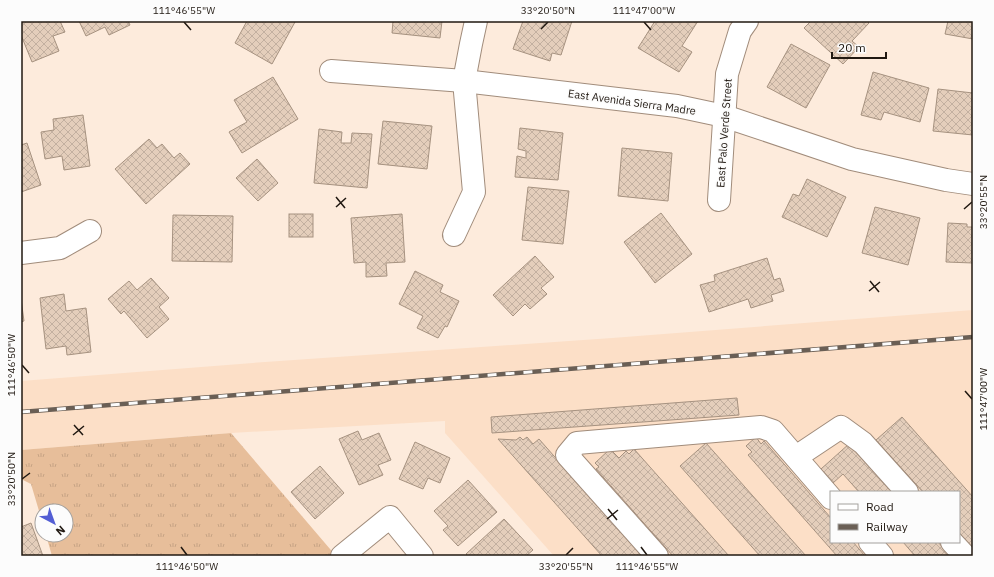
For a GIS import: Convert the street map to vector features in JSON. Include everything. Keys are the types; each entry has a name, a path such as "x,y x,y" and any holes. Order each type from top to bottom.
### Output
{"street":[{"path":"454,235 474,192 464,81 470,44 476,21"},
{"name":"East Palo Verde Street","path":"719,200 727,74 740,31 747,21"},
{"name":"East Avenida Sierra Madre","path":"330,71 464,81 677,106 724,116 852,159 946,180 973,184"},
{"path":"21,253 60,248 90,231"},
{"path":"657,556 567,455 577,442 761,427 773,432 830,497"},
{"path":"796,457 841,427 863,443 907,491"},
{"path":"342,556 390,517 422,556"},
{"path":"871,543 882,556"},
{"path":"953,543 965,556"}],"shaded area":[{"path":"973,310 973,556 554,556 445,433 445,421 231,433 21,450 21,381 265,362 612,338"}],"green space":[{"path":"231,433 336,556 52,556 48,543 74,543 74,503 37,503 31,484 21,479 21,450"}],"building":[{"path":"21,21 60,21 65,32 53,36 59,51 32,62 21,35"},
{"path":"79,21 128,21 130,25 109,35 105,27 86,36"},
{"path":"247,21 295,22 272,64 235,43"},
{"path":"393,21 442,21 440,38 392,33"},
{"path":"523,21 572,21 561,55 552,53 550,61 513,49"},
{"path":"655,21 698,21 682,46 692,52 679,72 638,48"},
{"path":"811,21 867,21 869,23 852,41 859,47 843,64 804,28"},
{"path":"948,21 973,21 973,39 945,34"},
{"path":"791,44 830,65 806,108 767,87"},
{"path":"873,72 929,88 920,122 884,112 881,120 861,115"},
{"path":"273,77 298,119 242,153 229,132 247,122 234,100"},
{"path":"938,89 973,93 973,135 933,131"},
{"path":"83,115 90,166 64,170 62,156 45,159 41,132 54,130 53,119"},
{"path":"383,121 432,126 427,169 378,164"},
{"path":"520,128 563,133 558,180 515,177 517,156 526,158 526,151 518,149"},
{"path":"319,129 342,132 341,143 351,143 352,133 372,134 367,188 314,183"},
{"path":"149,139 157,148 162,144 174,158 180,153 190,164 146,204 115,169"},
{"path":"27,143 41,185 21,192 21,145"},
{"path":"622,148 672,153 668,201 618,196"},
{"path":"257,159 278,183 258,201 236,178"},
{"path":"807,179 846,197 827,237 782,217 793,194 799,196"},
{"path":"528,187 569,191 563,244 522,240"},
{"path":"875,207 920,218 908,265 862,253"},
{"path":"661,213 692,254 655,283 624,242"},
{"path":"289,214 313,214 313,237 289,237"},
{"path":"402,214 405,262 386,263 387,276 366,277 366,262 354,263 351,218"},
{"path":"173,215 233,216 232,262 172,261"},
{"path":"948,223 967,224 967,227 973,227 973,263 946,262"},
{"path":"535,256 554,277 541,288 547,294 530,309 525,304 513,316 493,295"},
{"path":"767,258 774,280 780,278 784,291 771,295 773,301 751,308 748,299 709,312 700,285 715,281 714,275"},
{"path":"415,271 443,285 440,292 459,301 447,327 445,326 438,338 417,328 423,316 399,304"},
{"path":"151,278 169,298 159,307 169,319 147,338 124,311 121,314 108,299 129,281 137,290"},
{"path":"64,294 66,311 86,308 91,352 67,355 66,346 46,349 40,298"},
{"path":"21,299 24,321 21,322"},
{"path":"737,398 739,415 492,433 491,417"},
{"path":"902,417 973,497 973,549 960,534 960,491 922,491 876,440"},
{"path":"358,431 362,440 379,433 391,460 378,465 383,475 359,485 339,439"},
{"path":"520,437 523,440 527,437 533,444 539,439 642,556 602,556 498,439 516,440"},
{"path":"756,437 761,444 764,441 830,517 830,543 854,543 865,556 837,556 748,455 752,452 746,446"},
{"path":"415,442 450,458 440,483 428,478 423,489 399,479"},
{"path":"706,443 806,556 760,556 680,466"},
{"path":"850,443 893,491 858,491 843,474 833,483 821,469"},
{"path":"610,449 619,458 626,451 629,454 634,449 729,556 673,556 596,469 599,467 595,463"},
{"path":"320,466 344,493 315,519 291,492"},
{"path":"468,480 497,512 458,546 443,530 448,526 434,511"},
{"path":"504,519 533,550 526,556 468,556 466,554"},
{"path":"31,523 34,531 34,543 38,543 43,556 21,556 21,527"},
{"path":"904,543 939,543 950,556 915,556"}],"railway":[{"path":"21,412 973,337"}]}
